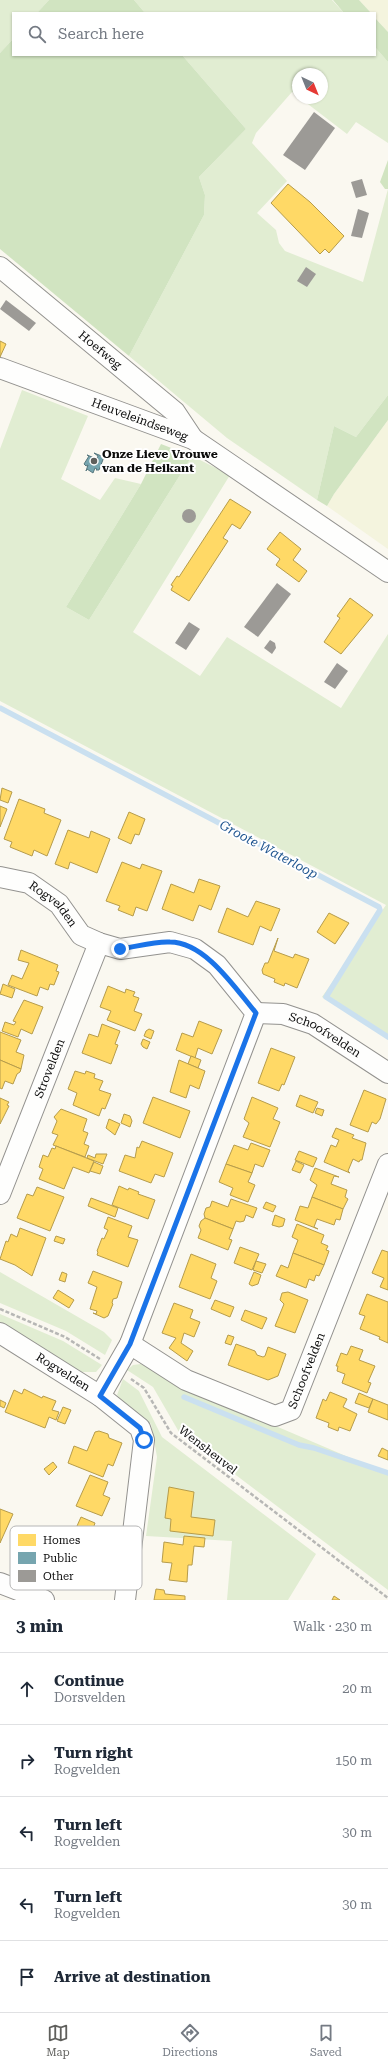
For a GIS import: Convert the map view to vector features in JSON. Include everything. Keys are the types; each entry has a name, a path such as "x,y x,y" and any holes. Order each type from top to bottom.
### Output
{"street":[{"name":"Hoefweg","path":"0,267 175,412 193,439"},
{"name":"Heuveleindseweg","path":"0,368 193,439 388,572"},
{"name":"Rogvelden","path":"0,877 29,883 59,904 81,935 99,943 120,949 170,942 195,949 217,965 256,1013 130,1344 100,1396 0,1333"},
{"name":"Strovelden","path":"0,1194 99,943"},
{"name":"Schoofvelden","path":"256,1013 283,1014 313,1024 388,1073"},
{"name":"Schoofvelden","path":"130,1344 186,1380 275,1416 291,1410 388,1164"},
{"path":"100,1396 140,1428 144,1440 134,1526"},
{"path":"0,1583 17,1595 44,1600"},
{"path":"126,1600 127,1590"}],"path":[{"name":"Wensheuvel","path":"0,1309 64,1337 144,1388 172,1433 388,1598"}],"green space":[{"path":"0,0 49,0 38,12 12,12 12,40 0,53"},
{"path":"49,0 134,0 144,12 38,12"},
{"path":"134,0 332,0 343,12 144,12"},
{"path":"333,0 359,0 370,12 343,12"},
{"path":"359,0 388,0 388,32 376,19 376,12 370,12"},
{"path":"376,19 388,32 388,62 376,48"},
{"path":"12,40 12,56 183,56 246,129 199,177 205,195 204,215 129,356 0,249 0,53"},
{"path":"376,48 388,62 388,143 356,122 347,134 308,104 328,104 328,68 292,68 292,92 256,133 252,143 287,181 257,213 276,230 279,243 285,251 363,282 388,189 388,395 356,437 334,426 317,500 227,438 129,356 204,215 205,195 199,177 246,129 183,56 376,56"},
{"path":"388,160 388,189 385,189 380,182"},
{"path":"22,390 88,416 61,479 100,500 115,478 141,484 66,607 89,620 192,456 230,475 133,632 200,676 227,637 341,708 388,634 388,1037 322,997 386,905 0,701 0,449"},
{"path":"388,395 388,420 334,494 327,506 317,500 334,426 356,437"},
{"path":"388,420 388,549 327,506 334,494"},
{"path":"161,444 192,456 89,620 66,607 141,484"},
{"path":"0,1272 104,1332 112,1340 105,1355 66,1331 0,1303"},
{"path":"0,1314 63,1341 102,1365 96,1372 77,1372 0,1322"},
{"path":"141,1364 148,1368 150,1364 184,1387 388,1474 388,1590 179,1432 153,1387 127,1370 133,1365"},
{"path":"123,1379 139,1391 162,1437 316,1554 288,1600 227,1600 232,1541 146,1536 157,1457 151,1424 123,1403 117,1395"}],"building: Homes":[{"path":"288,184 310,202 344,236 329,253 325,249 320,254 271,203"},
{"path":"0,341 6,344 0,357"},
{"path":"230,499 251,512 240,529 232,524 223,538 228,541 189,601 171,590 173,586 171,585 177,576 179,577"},
{"path":"280,532 301,549 293,560 307,571 299,582 276,565 280,559 267,549"},
{"path":"350,598 373,615 341,654 324,642 340,618 337,616"},
{"path":"2,788 12,792 8,803 0,800"},
{"path":"19,799 45,809 44,813 61,820 47,856 34,850 32,856 10,847 12,842 4,839"},
{"path":"0,806 7,809 0,827"},
{"path":"129,812 145,819 139,835 135,834 131,844 118,838"},
{"path":"68,830 89,838 91,831 110,839 97,873 70,862 68,869 55,864"},
{"path":"122,862 140,869 142,864 162,871 147,911 136,907 133,916 118,910 120,906 106,901"},
{"path":"199,879 220,886 211,910 199,905 193,921 162,909 171,884 194,893"},
{"path":"256,901 280,909 271,931 260,926 253,945 218,932 227,908 248,917"},
{"path":"329,913 349,923 335,944 317,932"},
{"path":"278,938 274,951 293,958 295,954 309,959 297,988 285,983 284,986 274,982 275,979 263,974 262,970 265,963 268,963"},
{"path":"21,950 58,965 56,971 59,972 54,985 50,984 48,990 40,987 37,996 8,985 12,975 22,979 29,963 18,960"},
{"path":"3,984 15,989 12,998 0,994"},
{"path":"108,986 125,993 126,989 135,992 133,996 139,998 134,1011 142,1014 135,1031 107,1020 111,1011 100,1007"},
{"path":"24,1000 43,1007 32,1034 21,1029 18,1037 2,1031 5,1022 14,1025 16,1022 13,1021"},
{"path":"199,1021 222,1030 212,1054 198,1048 195,1058 176,1050 182,1033 193,1037"},
{"path":"102,1024 120,1031 115,1044 118,1045 111,1064 82,1053 89,1034 98,1037"},
{"path":"149,1029 154,1031 151,1039 144,1036 146,1031"},
{"path":"0,1032 21,1040 16,1052 24,1055 21,1069 0,1060"},
{"path":"143,1039 150,1042 147,1049 141,1044"},
{"path":"271,1048 295,1057 284,1085 282,1084 279,1091 258,1083"},
{"path":"191,1056 201,1060 198,1068 188,1064"},
{"path":"0,1060 21,1069 13,1084 5,1081 2,1089 0,1088"},
{"path":"179,1060 205,1071 199,1089 190,1085 186,1098 170,1092"},
{"path":"75,1071 85,1074 86,1071 95,1074 94,1078 103,1081 99,1090 111,1094 105,1109 102,1108 99,1116 73,1105 77,1093 68,1089"},
{"path":"364,1090 386,1099 380,1119 376,1124 372,1122 368,1132 350,1125"},
{"path":"300,1095 318,1102 313,1113 296,1106"},
{"path":"153,1097 190,1111 180,1138 143,1123"},
{"path":"252,1097 278,1108 273,1119 280,1122 270,1147 243,1137 249,1123 244,1119"},
{"path":"0,1098 9,1102 7,1105 9,1106 0,1124"},
{"path":"317,1108 324,1110 322,1116 315,1113"},
{"path":"61,1109 87,1119 83,1131 88,1133 84,1144 89,1146 85,1157 53,1145 58,1135 52,1133 57,1121 54,1117"},
{"path":"124,1114 130,1116 132,1121 130,1127 121,1123"},
{"path":"109,1119 120,1124 115,1135 106,1128"},
{"path":"336,1128 354,1135 352,1138 366,1143 362,1160 359,1162 353,1159 348,1171 350,1173 324,1162 331,1145 336,1147 339,1140 332,1137"},
{"path":"142,1141 173,1153 164,1177 155,1174 151,1183 119,1171 125,1155 135,1158 137,1147 139,1148"},
{"path":"251,1143 270,1150 263,1167 255,1164 252,1173 226,1164 234,1145 248,1150"},
{"path":"56,1146 94,1161 89,1173 73,1167 64,1189 39,1179 43,1169 39,1167 43,1155 48,1157 52,1148 55,1149"},
{"path":"299,1151 317,1158 313,1167 295,1160"},
{"path":"96,1154 107,1154 103,1164 87,1158 88,1155 95,1158"},
{"path":"296,1161 304,1165 300,1173 292,1170"},
{"path":"94,1162 103,1166 100,1174 90,1171"},
{"path":"226,1164 252,1173 248,1182 255,1185 248,1202 230,1195 233,1188 219,1182"},
{"path":"315,1168 339,1177 334,1176 331,1184 347,1190 345,1197 348,1199 343,1209 312,1197 317,1185 310,1180"},
{"path":"119,1186 128,1190 129,1188 139,1192 138,1194 155,1200 148,1219 112,1205"},
{"path":"37,1187 64,1197 50,1231 17,1218 27,1194 33,1196"},
{"path":"312,1197 343,1209 340,1220 336,1219 334,1225 317,1219 314,1227 318,1229 295,1220 300,1206 308,1208"},
{"path":"91,1198 118,1208 115,1217 88,1206"},
{"path":"231,1199 257,1208 253,1218 246,1215 244,1221 236,1221 233,1229 205,1218 204,1214 206,1208 210,1207 212,1201 228,1207"},
{"path":"266,1202 276,1206 273,1212 263,1208"},
{"path":"275,1215 285,1219 283,1226 279,1227 272,1225"},
{"path":"108,1217 132,1226 128,1237 138,1240 128,1267 97,1255 102,1238 104,1239 108,1230 104,1228"},
{"path":"205,1218 233,1229 229,1239 232,1240 228,1250 198,1238 201,1230 199,1226 201,1221"},
{"path":"297,1224 324,1235 321,1243 328,1246 326,1250 329,1251 324,1265 293,1253 298,1240 292,1237"},
{"path":"20,1228 46,1238 32,1276 15,1265 0,1259 6,1241 8,1242 11,1234 17,1237"},
{"path":"56,1236 65,1239 63,1244 54,1241"},
{"path":"240,1247 259,1254 252,1270 234,1263"},
{"path":"382,1250 388,1252 388,1290 380,1287 384,1278 372,1273"},
{"path":"293,1253 324,1265 319,1276 316,1275 314,1281 309,1279 306,1288 276,1276 281,1265 288,1268"},
{"path":"191,1254 216,1264 211,1278 217,1281 210,1299 179,1287"},
{"path":"256,1261 266,1264 262,1273 253,1270"},
{"path":"93,1271 122,1282 117,1298 113,1299 113,1304 108,1316 104,1318 93,1313 96,1314 97,1311 90,1309 97,1287 88,1283"},
{"path":"62,1272 67,1274 65,1282 59,1280"},
{"path":"254,1272 261,1275 258,1284 252,1286 249,1284"},
{"path":"58,1290 74,1300 69,1308 53,1298"},
{"path":"288,1292 308,1300 295,1333 275,1326 284,1304 280,1300 282,1293"},
{"path":"367,1294 388,1302 388,1343 379,1339 380,1337 360,1329 365,1316 359,1314"},
{"path":"215,1300 234,1307 230,1317 211,1309"},
{"path":"174,1303 193,1310 190,1318 200,1322 194,1337 184,1333 181,1343 193,1351 187,1361 169,1348 176,1338 162,1333"},
{"path":"245,1310 267,1318 262,1329 241,1320"},
{"path":"228,1335 234,1337 231,1345 225,1343"},
{"path":"236,1344 255,1351 257,1355 263,1357 265,1356 268,1347 286,1354 278,1376 268,1380 228,1365"},
{"path":"351,1346 363,1350 359,1360 375,1366 368,1382 371,1383 367,1393 342,1383 345,1374 337,1371 338,1366 336,1366 341,1353 347,1355"},
{"path":"24,1389 42,1398 43,1396 56,1401 52,1410 59,1412 56,1420 49,1417 45,1428 5,1412 14,1390 22,1394"},
{"path":"330,1392 347,1399 343,1407 357,1414 350,1431 339,1427 338,1431 328,1427 329,1423 316,1418 323,1399 326,1401"},
{"path":"359,1393 373,1399 369,1408 355,1403"},
{"path":"373,1399 388,1405 388,1420 368,1412"},
{"path":"0,1400 6,1403 4,1408 0,1406"},
{"path":"63,1407 71,1410 65,1424 57,1421"},
{"path":"99,1431 108,1434 109,1438 122,1443 113,1466 108,1464 103,1477 68,1463 74,1446 87,1451 95,1432"},
{"path":"382,1448 388,1451 388,1460 378,1456"},
{"path":"53,1462 57,1467 49,1475 44,1469"},
{"path":"90,1475 108,1482 103,1495 110,1498 102,1516 76,1506"},
{"path":"169,1487 194,1492 191,1517 215,1520 213,1536 170,1531 171,1519 165,1518"},
{"path":"0,1509 13,1514 0,1543"},
{"path":"81,1517 95,1523 94,1526 77,1526"},
{"path":"184,1536 205,1538 204,1547 194,1546 192,1565 188,1565 187,1582 169,1580 172,1563 162,1562 164,1542 183,1545"},
{"path":"156,1589 164,1590 165,1594 185,1596 185,1600 154,1600"},
{"path":"334,1596 340,1600 332,1600"}],"building: Public":[{"name":"Onze Lieve Vrouwe van de Heikant","path":"94,453 104,457 99,470 96,470 97,469 95,468 93,473 87,469 86,471 88,465 86,466 84,464 89,456 87,455 97,459 98,456"}],"building: Other":[{"path":"314,112 335,128 305,170 283,155"},
{"path":"362,179 367,195 356,198 351,182"},
{"path":"358,209 369,213 362,238 351,236"},
{"path":"306,267 316,274 307,287 297,281"},
{"path":"6,300 36,323 29,331 0,309"},
{"path":"189,509 194,511 196,516 194,521 189,523 184,521 182,516 184,511"},
{"path":"277,583 291,594 258,637 244,627"},
{"path":"189,622 200,629 186,650 175,643"},
{"path":"270,640 275,643 276,648 272,654 264,648"},
{"path":"337,663 348,671 335,689 324,682"}],"waterway":[{"name":"Groote Waterloop","path":"0,708 379,907 380,910 326,997 388,1037"},
{"path":"184,1397 299,1445 314,1448 388,1473"}],"place":[{"name":"Onze Lieve Vrouwe van de Heikant","path":"94,461"}],"route":[{"path":"120,949 170,942 195,949 217,965 256,1013 130,1344 100,1396 140,1428 144,1440"}]}
